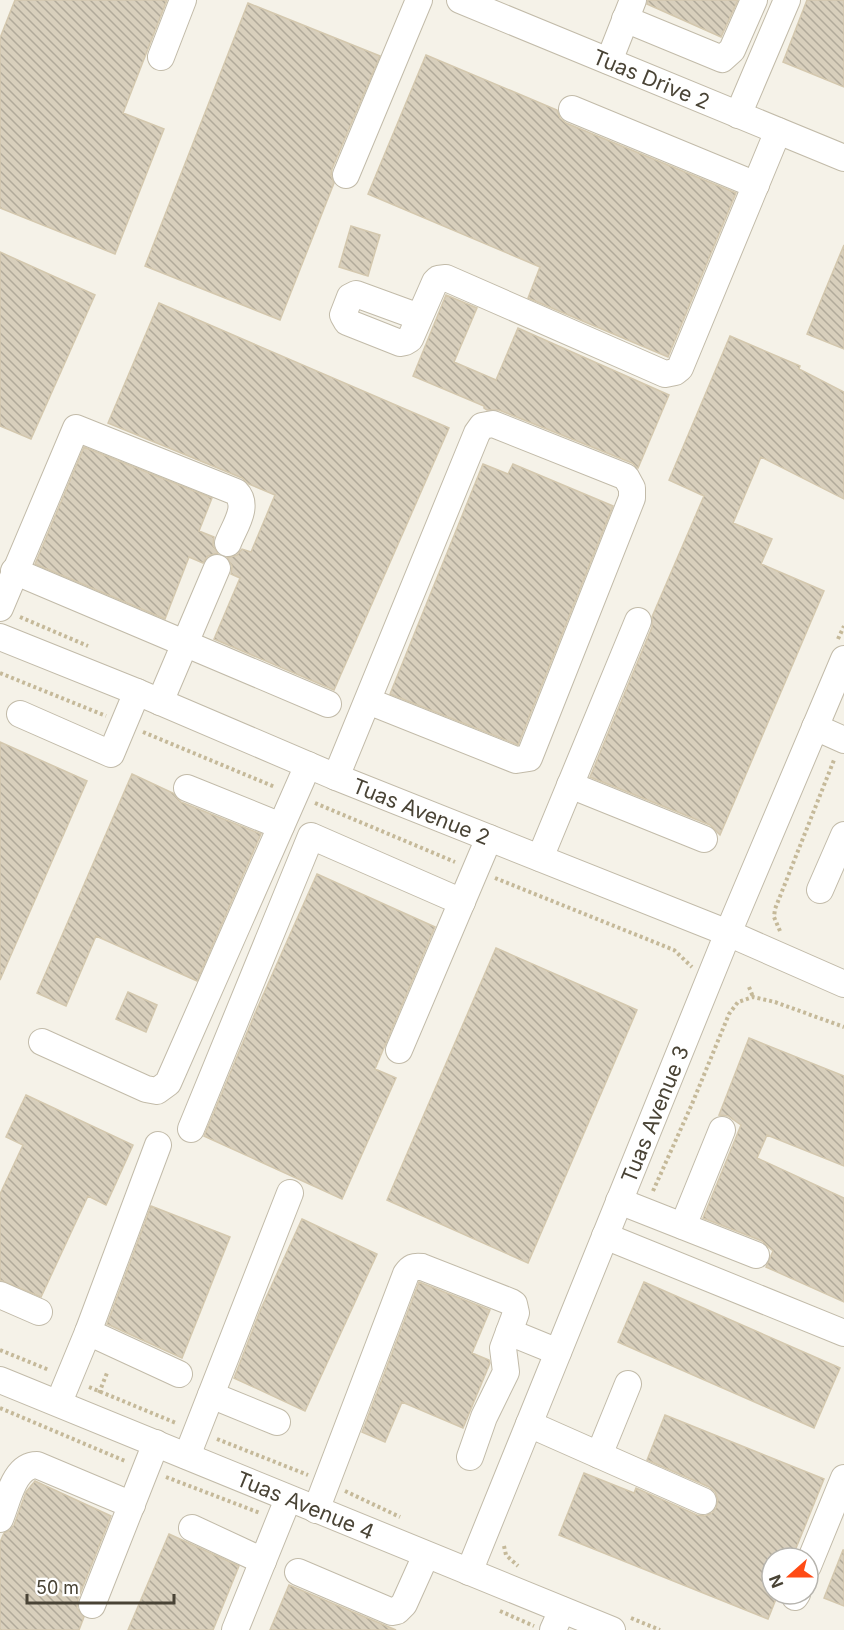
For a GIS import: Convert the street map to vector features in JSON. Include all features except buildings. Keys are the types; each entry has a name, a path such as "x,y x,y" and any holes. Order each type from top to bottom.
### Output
{"street":[{"path":"161,57 183,0"},
{"path":"346,175 419,0"},
{"path":"609,61 629,9 722,59 732,50 754,0"},
{"path":"738,115 787,0"},
{"name":"Tuas Drive 2","path":"472,2 844,158"},
{"path":"572,110 756,185"},
{"path":"419,317 435,282 446,278 664,375 675,372 680,368 778,131"},
{"path":"336,777 477,433 482,426 493,424 626,477 632,488 632,498 529,758 516,760 368,701"},
{"path":"0,608 76,428 236,492 242,501 242,508 228,543"},
{"path":"20,714 111,754 124,724 149,697 185,643 217,568"},
{"path":"14,571 328,704"},
{"path":"540,858 638,621"},
{"name":"Tuas Avenue 2","path":"0,637 149,697 336,777 728,933 844,984"},
{"name":"Tuas Avenue 3","path":"469,1572 728,933 844,658"},
{"path":"815,727 843,740"},
{"path":"42,1042 146,1089 157,1091 168,1083 308,765"},
{"path":"570,785 704,839"},
{"path":"187,788 281,826"},
{"path":"820,890 844,835"},
{"path":"191,1129 311,836 462,902"},
{"path":"399,1050 489,838"},
{"path":"683,1226 722,1130"},
{"path":"59,1402 88,1332 158,1145"},
{"path":"187,1456 290,1193"},
{"path":"620,1201 756,1255"},
{"path":"605,1236 844,1333"},
{"path":"316,1510 410,1268 422,1267 514,1304 516,1312 503,1350 506,1372 484,1417 470,1457"},
{"path":"0,1296 39,1312"},
{"path":"88,1332 179,1374"},
{"path":"509,1332 558,1352"},
{"path":"599,1455 628,1384"},
{"name":"Tuas Avenue 4","path":"2,1385 59,1402 288,1499 469,1572 558,1620 620,1623"},
{"path":"211,1395 277,1422"},
{"path":"529,1424 703,1501"},
{"path":"92,1605 156,1443"},
{"path":"0,1519 19,1473 29,1465 37,1465 132,1505"},
{"path":"816,1546 844,1478"},
{"path":"236,1630 288,1499"},
{"path":"192,1528 263,1561"},
{"path":"298,1572 392,1612 397,1611 404,1604 426,1555"}],"path":[{"path":"0,673 476,871 674,950 694,970"},
{"path":"775,909 843,740"},
{"path":"749,987 753,997"},
{"path":"643,1212 692,1104 729,1014 738,1002 753,997 812,1014 844,1027"},
{"path":"0,1350 326,1482 407,1521"},
{"path":"503,1544 506,1555 520,1568"},
{"path":"620,1623 660,1630"}]}
